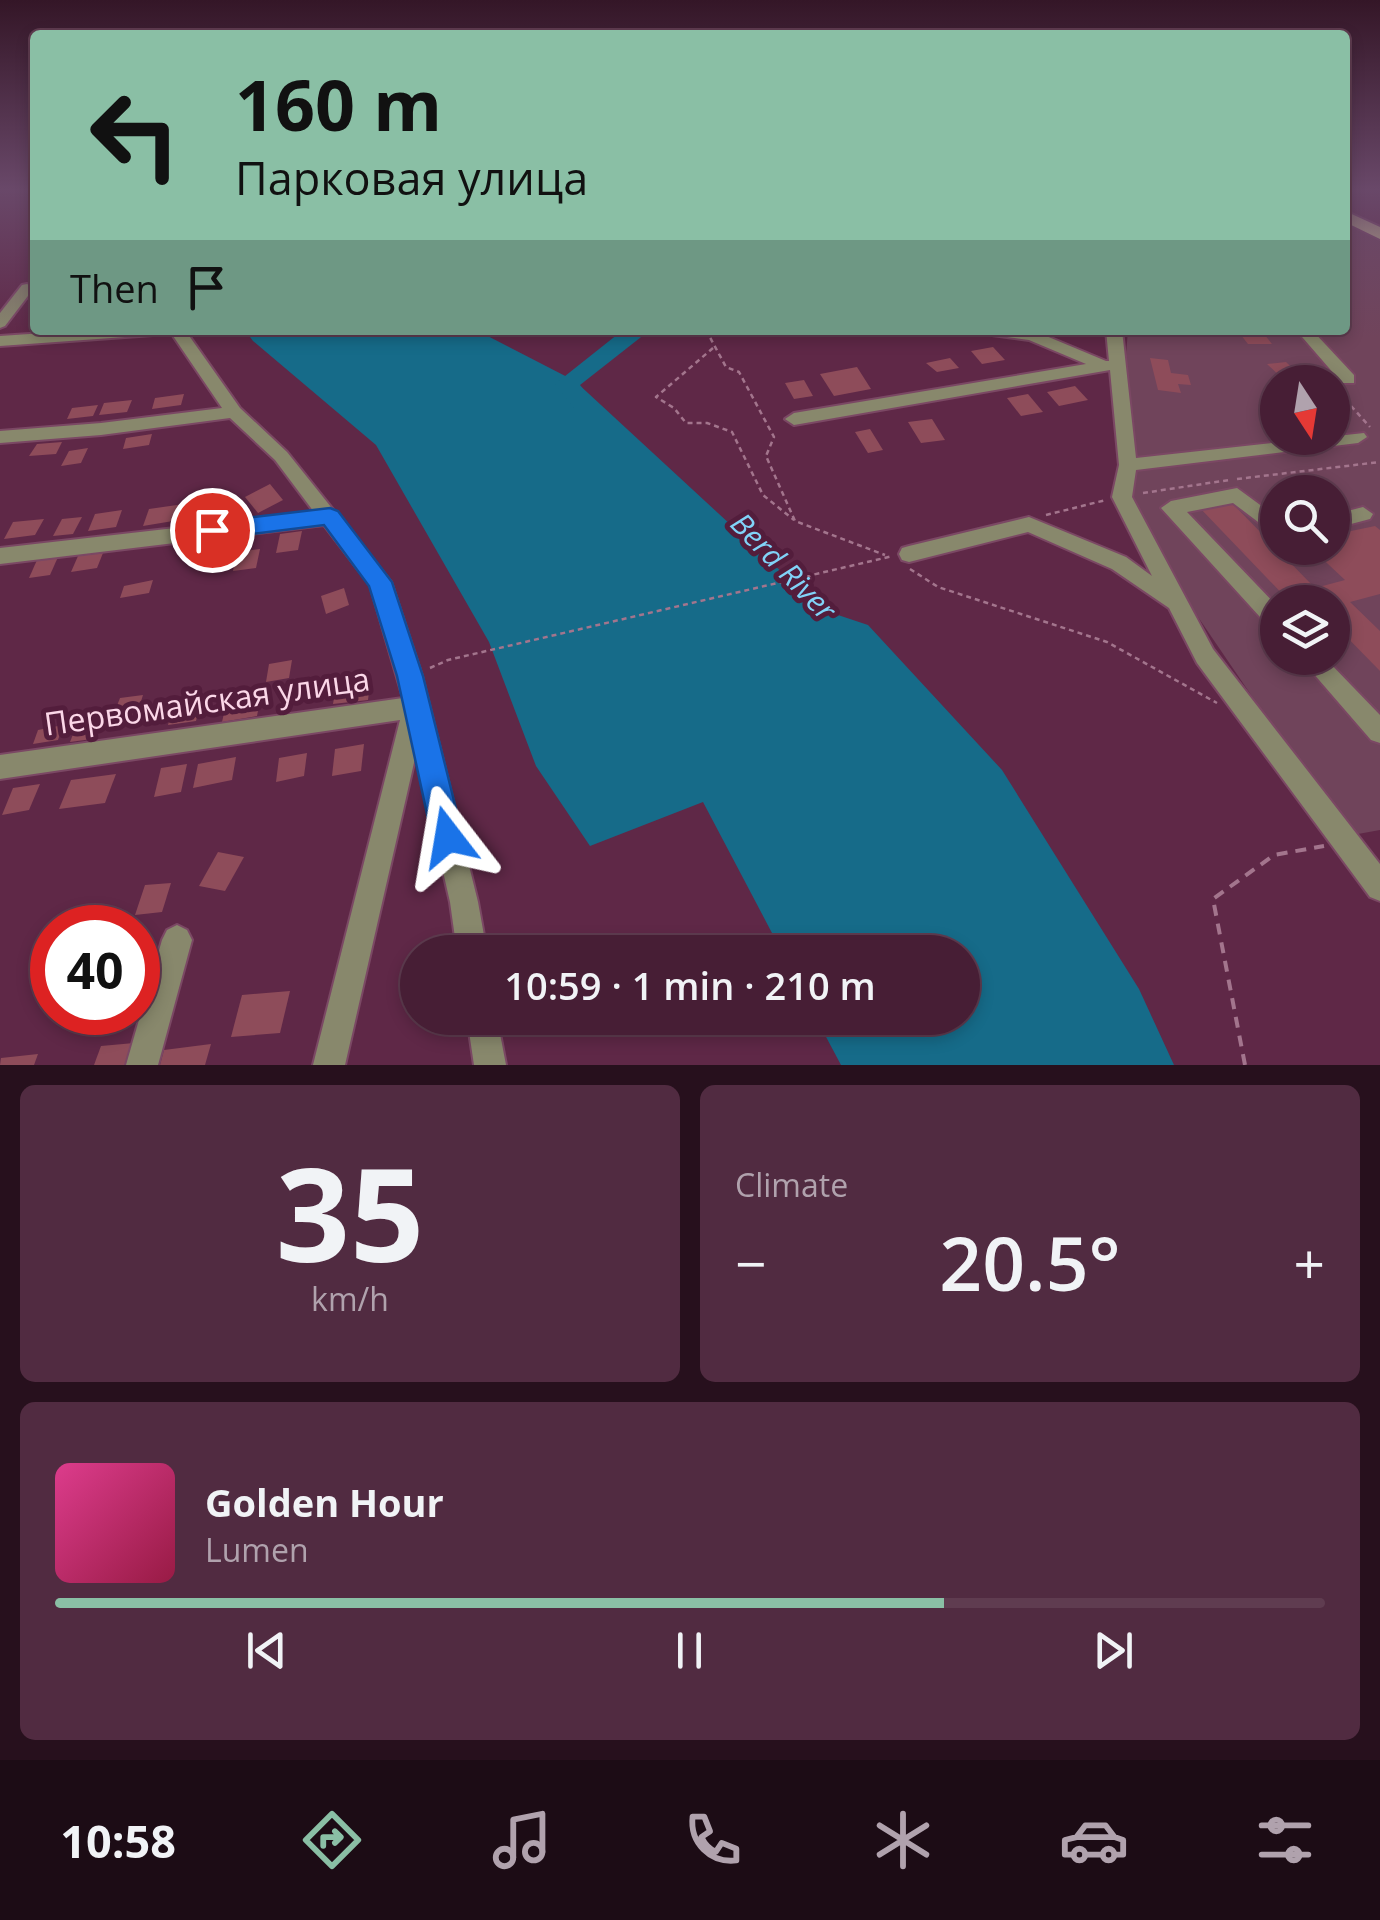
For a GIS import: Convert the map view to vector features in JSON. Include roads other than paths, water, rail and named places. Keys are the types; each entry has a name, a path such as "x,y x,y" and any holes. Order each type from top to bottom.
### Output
{"street":[{"path":"0,323 28,288"},
{"path":"0,341 83,335"},
{"path":"181,335 234,412 280,456 380,582 410,676 469,935"},
{"path":"1026,335 1111,365"},
{"path":"1114,335 1111,365 1128,465 1122,496 1205,656 1380,887"},
{"path":"1308,335 1335,365"},
{"path":"794,418 1111,365"},
{"path":"0,436 102,429 234,412"},
{"path":"1128,465 1364,432"},
{"path":"1260,515 1236,495 1171,508 1260,603"},
{"path":"1350,517 1363,514"},
{"path":"0,556 330,516"},
{"path":"908,553 1029,524 1119,563 1176,604"},
{"path":"1326,675 1380,732"},
{"path":"329,1065 415,707"},
{"name":"Первомайская улица","path":"0,767 415,707"},
{"path":"142,1065 177,940"},
{"path":"485,1035 490,1065"}],"water":[{"path":"249,335 486,335 575,381 823,610 868,625 1002,770 1139,989 1174,1065 841,1065 825,1035 980,1035 980,935 773,935 703,802 590,846 536,766 489,642 376,445"}],"waterway":[{"path":"582,403 566,384 631,335"}],"water label":[{"name":"Berd River","path":"783,567"}]}
